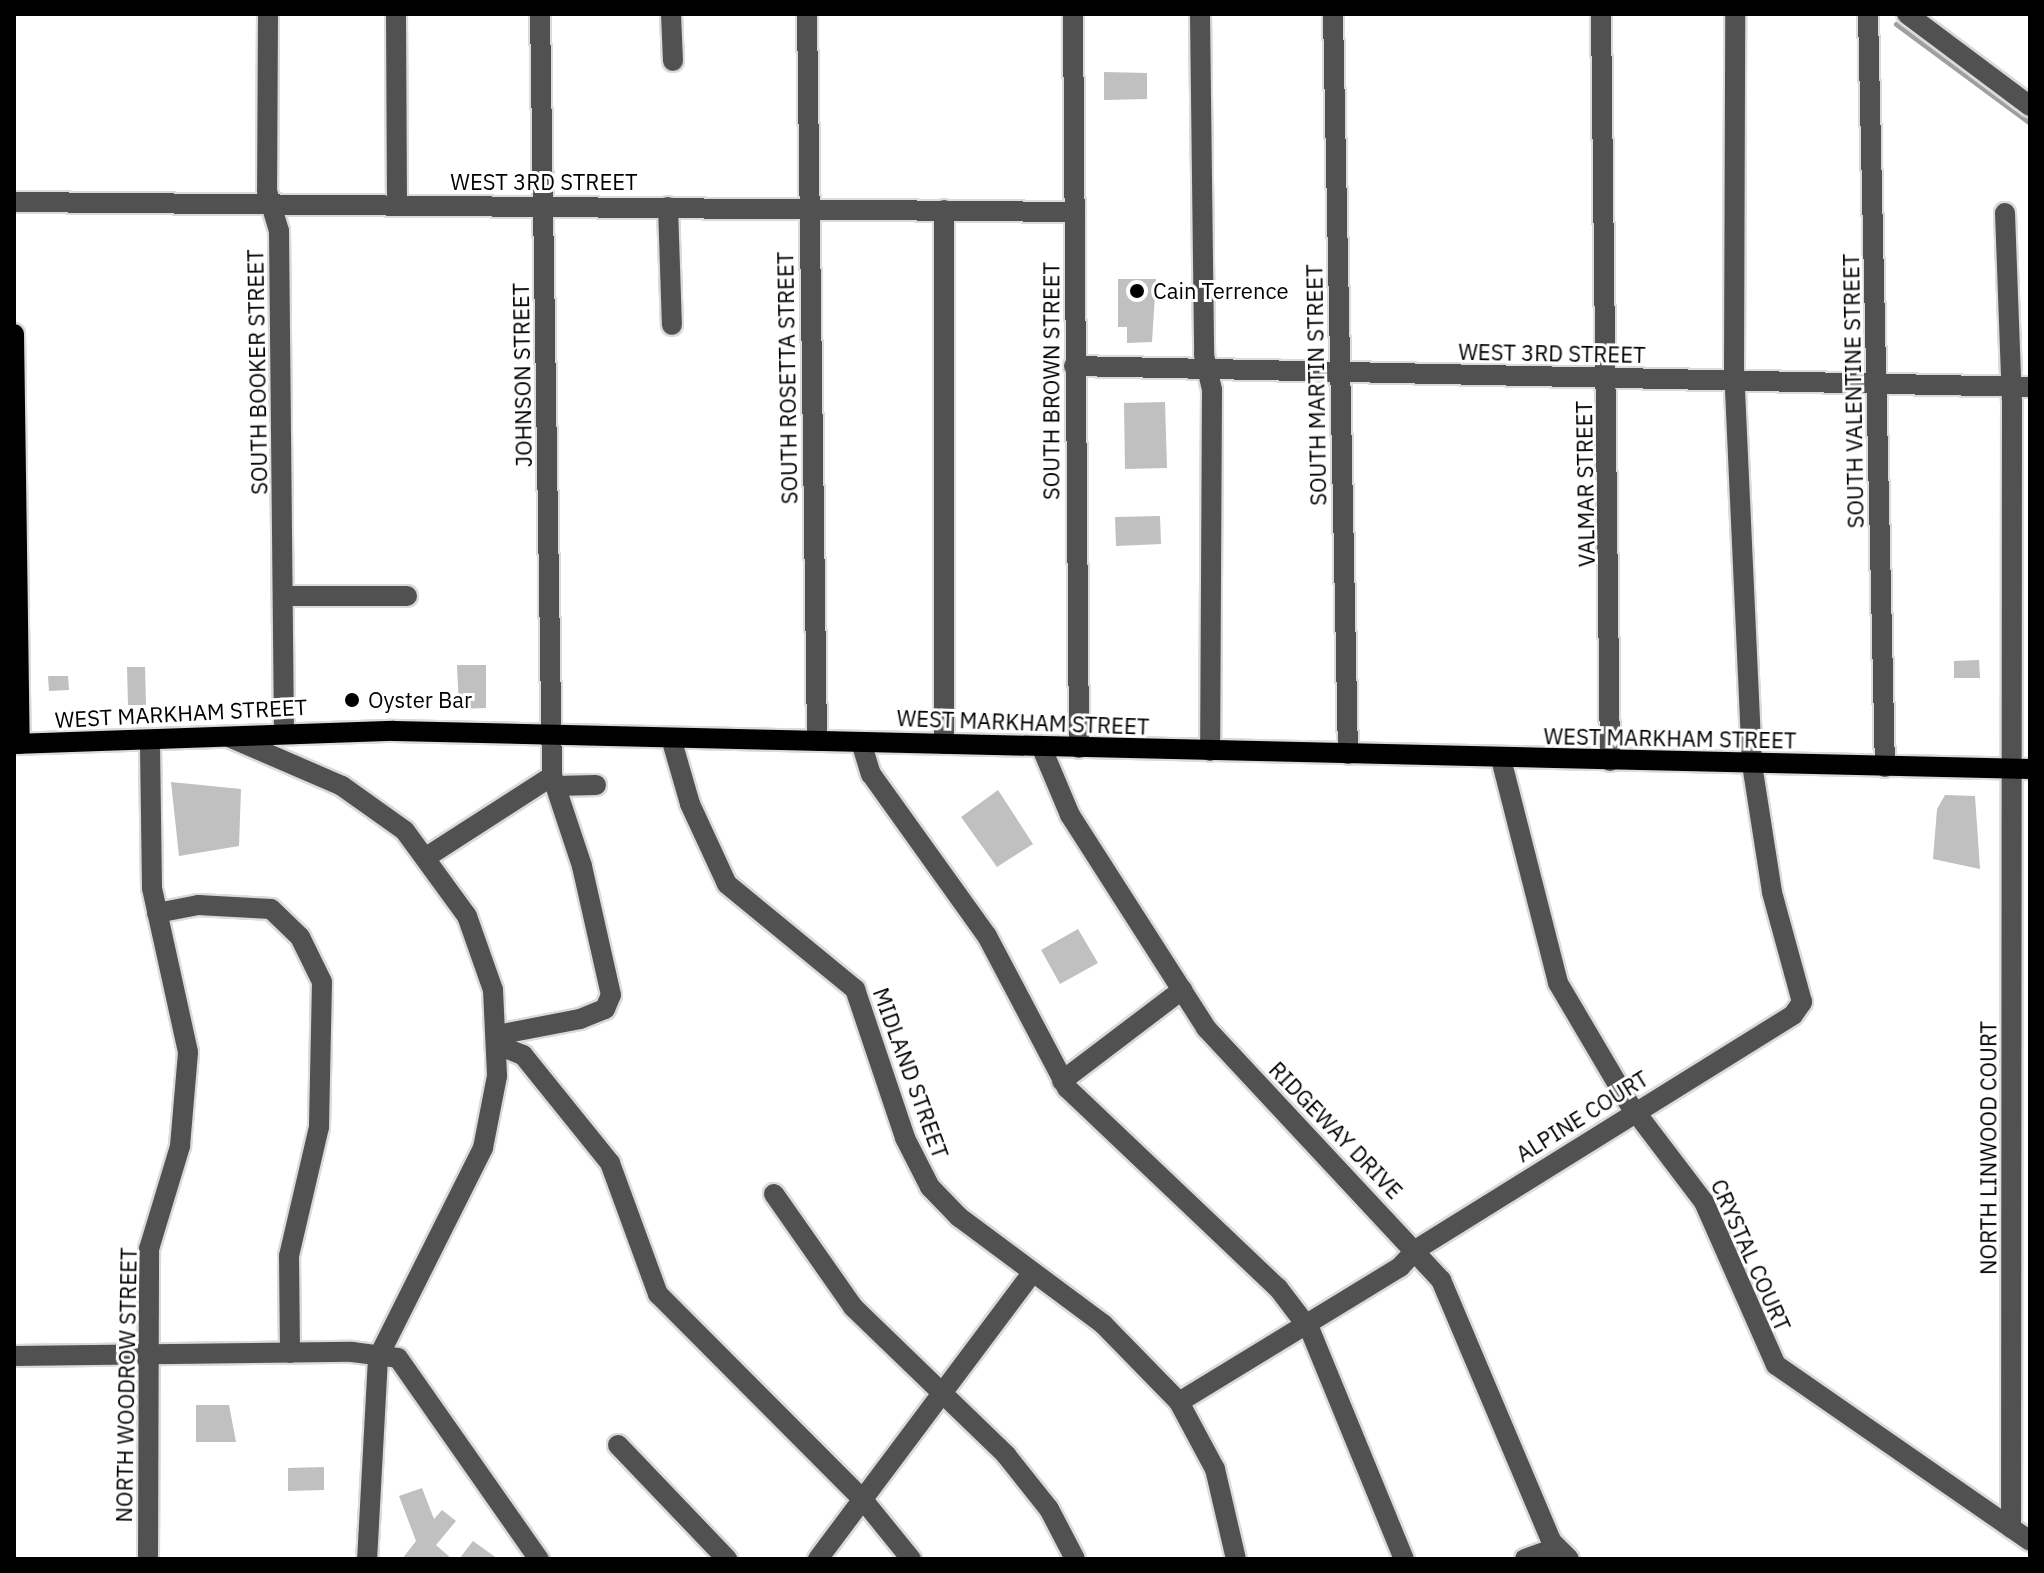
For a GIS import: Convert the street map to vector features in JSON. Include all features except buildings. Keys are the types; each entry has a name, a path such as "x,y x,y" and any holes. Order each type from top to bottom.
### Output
{"main road":[{"path":"14,334 17,744"},
{"name":"WEST MARKHAM STREET","path":"17,744 284,732 549,735 2021,769"}],"street":[{"name":"SOUTH BOOKER STREET","path":"268,14 270,204 279,231 284,732"},
{"path":"396,14 397,205"},
{"name":"JOHNSON STREET","path":"498,1040 580,1019 605,1009 611,995 597,921 554,781 549,735 545,206 540,14"},
{"path":"671,14 673,61"},
{"name":"SOUTH ROSETTA STREET","path":"807,14 817,741"},
{"name":"SOUTH BROWN STREET","path":"1073,14 1079,748"},
{"path":"1200,14 1208,368 1210,751"},
{"name":"SOUTH MARTIN STREET","path":"1333,14 1348,754"},
{"name":"VALMAR STREET","path":"1601,14 1610,761"},
{"name":"ALPINE COURT","path":"1179,1402 1304,1322 1400,1267 1417,1249 1633,1110 1793,1015 1802,1002 1772,892 1752,764 1735,381 1735,14"},
{"name":"SOUTH VALENTINE STREET","path":"1868,14 1885,767"},
{"path":"1907,14 2030,106"},
{"name":"WEST 3RD STREET","path":"14,202 1074,212"},
{"path":"668,207 672,325"},
{"path":"944,210 944,744"},
{"name":"NORTH LINWOOD COURT","path":"2005,213 2020,386 2021,769 2011,1528"},
{"name":"WEST 3RD STREET","path":"1074,366 2020,386"},
{"path":"285,596 407,596"},
{"path":"226,735 342,786 428,856 482,953 498,1040 483,1148 378,1358 367,1559"},
{"name":"MIDLAND STREET","path":"671,738 690,804 727,884 855,989 905,1138 930,1187 1032,1273 1103,1324 1179,1402 1215,1469 1236,1559"},
{"name":"NORTH WOODROW STREET","path":"148,1559 149,1249 180,1146 188,1066 157,913 150,740"},
{"path":"861,742 871,774 987,936 1062,1081 1278,1288 1304,1322 1404,1559"},
{"name":"RIDGEWAY DRIVE","path":"1041,746 1070,815 1222,1047 1417,1249 1460,1313 1562,1553"},
{"name":"CRYSTAL COURT","path":"1501,759 1558,983 1633,1110 1704,1202 1783,1374 2030,1541"},
{"path":"428,856 554,781 596,785"},
{"path":"157,913 198,905 271,909 300,937 322,982 319,1127 289,1256 290,1353"},
{"path":"1062,1081 1182,990"},
{"path":"498,1040 523,1055 610,1163 658,1294 864,1501 911,1559"},
{"path":"774,1194 853,1307 947,1392 1049,1509 1075,1559"},
{"path":"818,1559 947,1392 1032,1273"},
{"path":"14,1356 290,1353 398,1358 416,1376 539,1559"},
{"path":"618,1445 727,1559"},
{"path":"1525,1559 1562,1553"}],"waterway":[{"path":"1896,24 2030,123"}],"place":[{"name":"Cain Terrence","path":"1137,291"},
{"name":"Oyster Bar","path":"352,700"}]}
